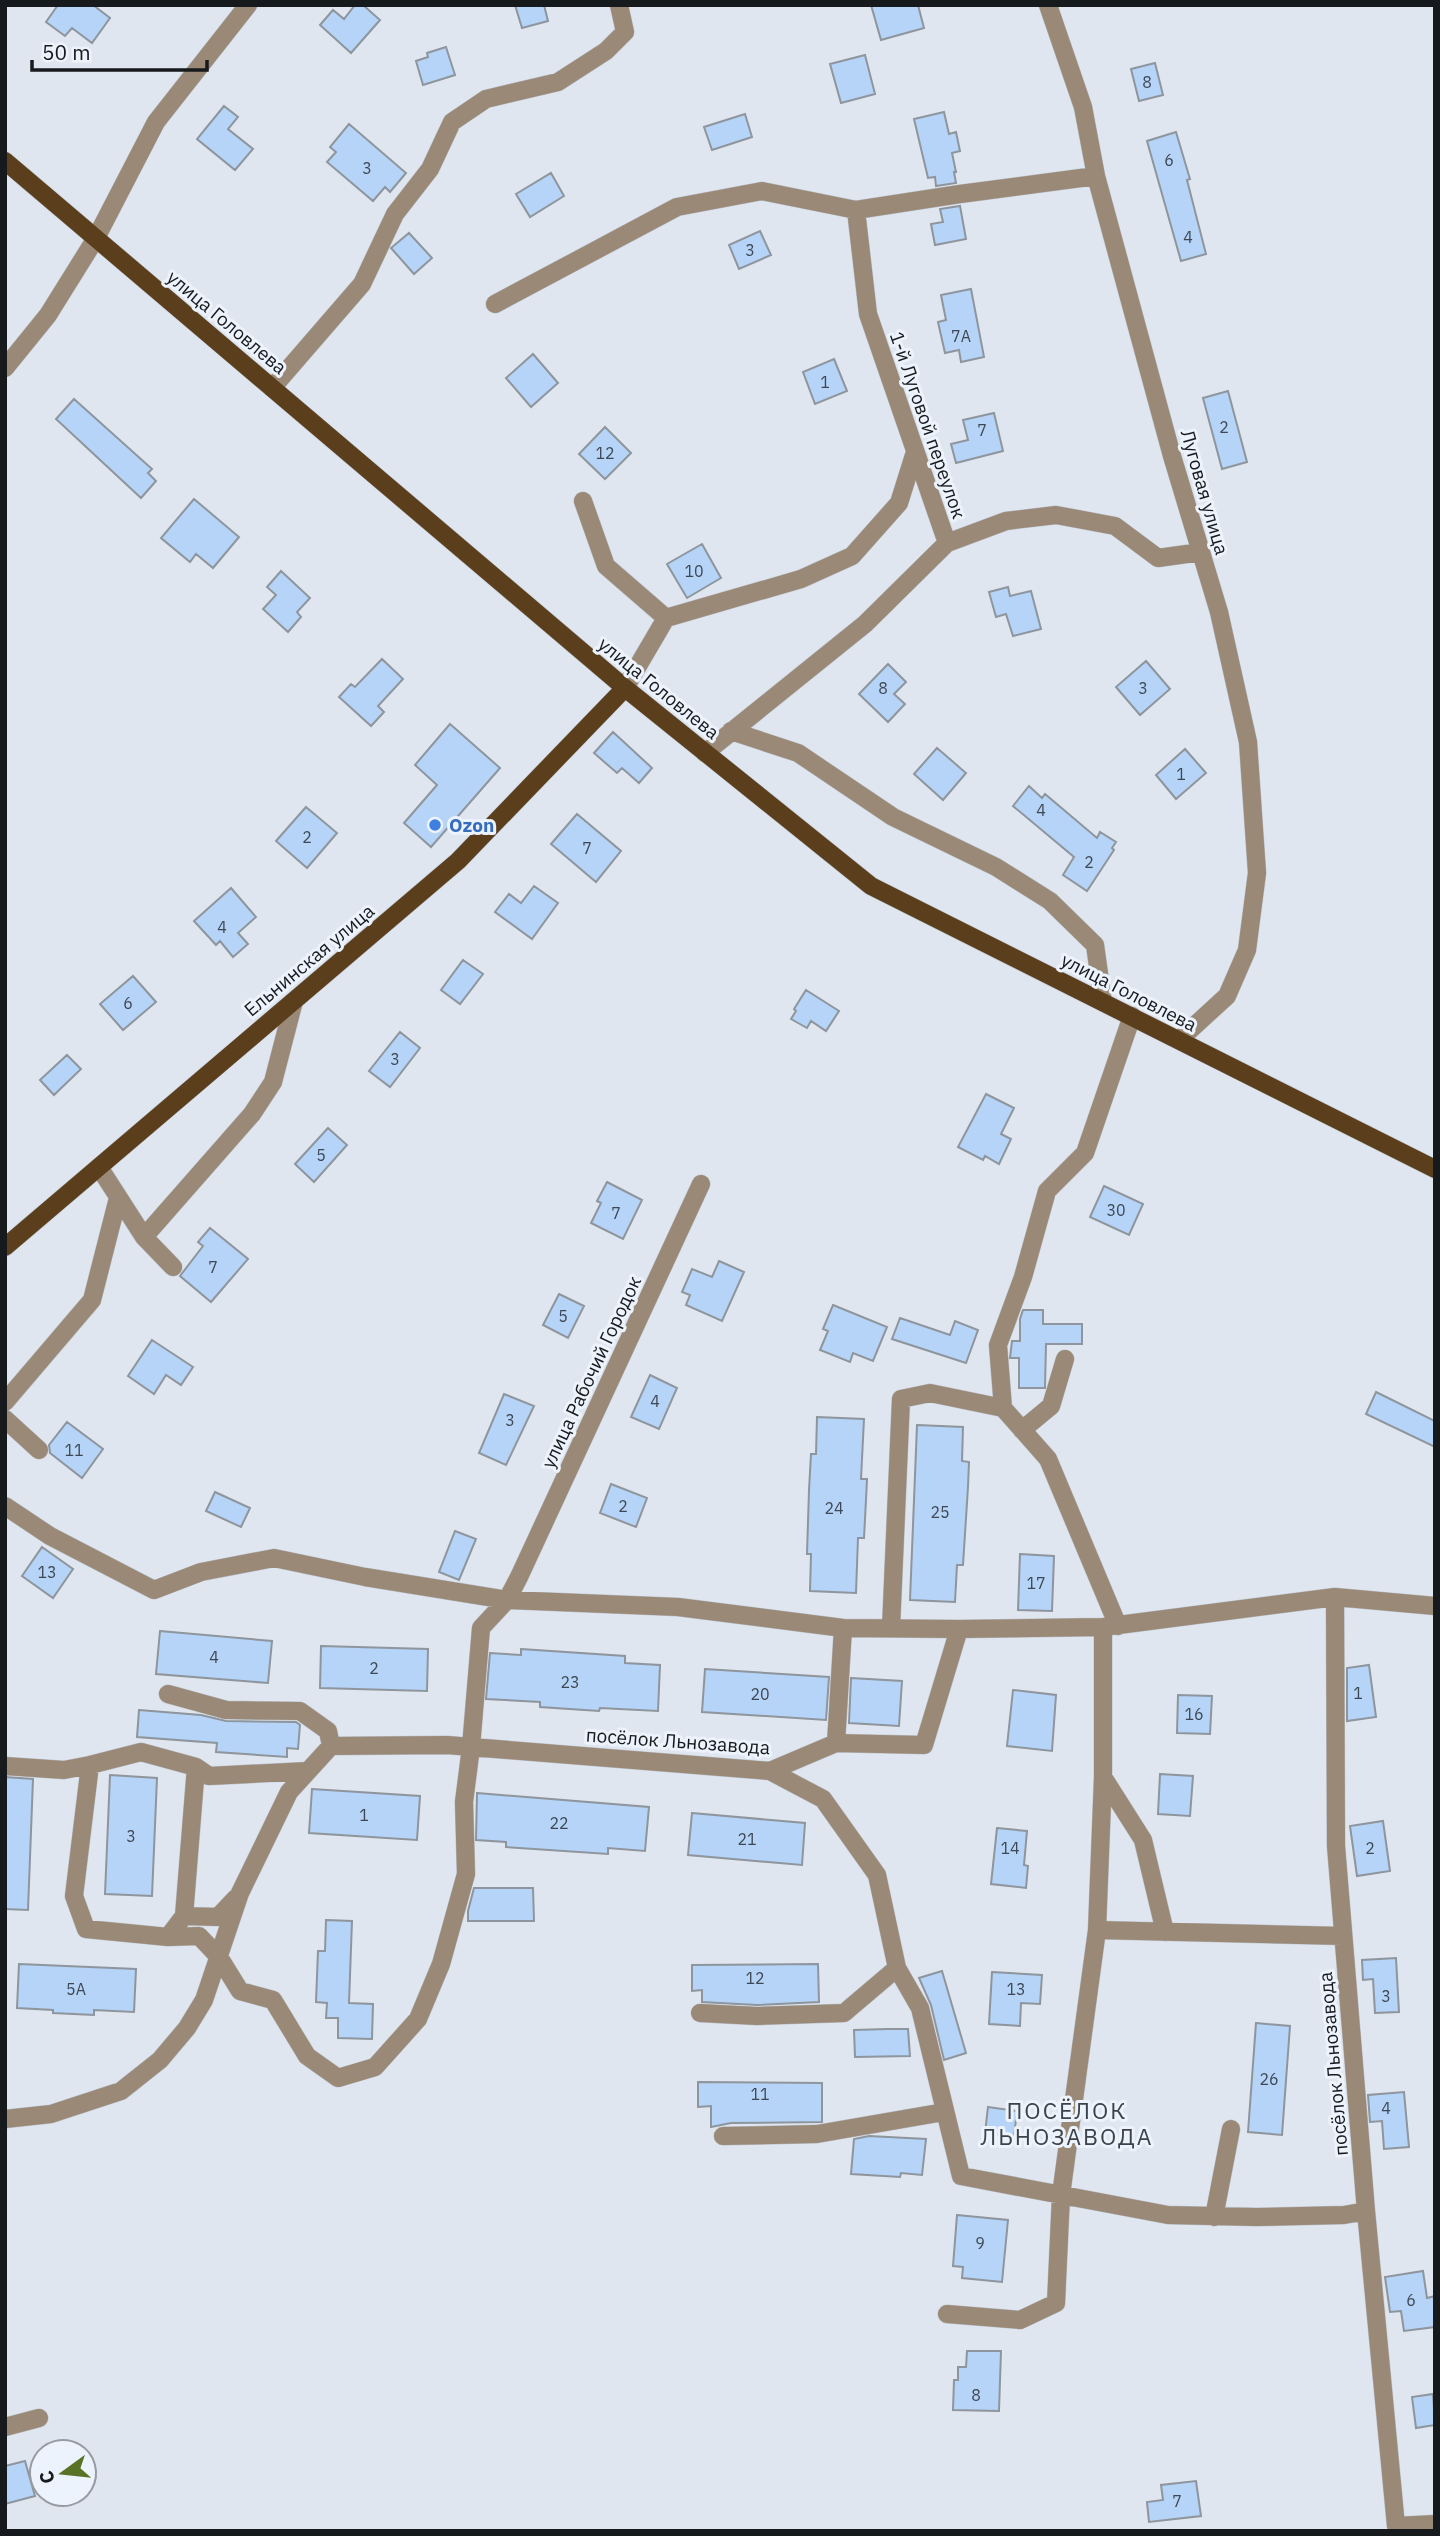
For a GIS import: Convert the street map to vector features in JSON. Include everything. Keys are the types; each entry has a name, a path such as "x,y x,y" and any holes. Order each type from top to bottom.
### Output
{"main road":[{"name":"улица Головлева","path":"5,161 625,688 871,886 1435,1169"},
{"name":"Ельнинская улица","path":"5,1247 458,861 625,688"}],"street":[{"path":"5,368 48,316 96,238 156,122 248,5"},
{"path":"272,388 362,284 395,214 430,169 452,122 486,99 558,82 606,51 625,32 620,5"},
{"name":"Луговая улица","path":"1048,5 1083,107 1096,176 1219,612 1248,742 1257,873 1247,950 1227,996 1179,1040"},
{"path":"495,304 677,207 762,191 856,210 1096,176"},
{"name":"1-й Луговой переулок","path":"705,753 864,624 947,542 868,314 856,210"},
{"path":"625,688 666,618 801,579 852,556 899,503 915,452"},
{"path":"583,501 606,566 666,618"},
{"path":"947,542 1006,521 1056,516 1115,526 1158,558 1201,552"},
{"path":"731,731 798,753 893,817 996,867 1050,901 1095,945 1103,1002"},
{"path":"144,1237 251,1114 273,1082 294,1001"},
{"path":"947,2314 1020,2320 1056,2303 1061,2195 1097,1930 1110,1626 1048,1459 1003,1408 999,1345 1023,1277 1047,1191 1085,1153 1132,1016"},
{"path":"99,1167 144,1237 173,1267"},
{"name":"улица Рабочий Городок","path":"219,1957 240,1991 273,2000 307,2056 338,2078 375,2067 418,2019 440,1964 466,1874 464,1802 481,1628 507,1600 519,1577 701,1184"},
{"path":"5,1402 92,1300 118,1198"},
{"path":"1022,1430 1051,1406 1065,1359"},
{"path":"891,1629 901,1399 930,1393 1003,1408"},
{"path":"5,1419 39,1450"},
{"path":"5,1506 50,1536 154,1590 201,1572 274,1558 365,1577 507,1600 678,1607 843,1628 1110,1626 1335,1597 1435,1606"},
{"name":"посёлок Льнозавода","path":"1335,1597 1336,1846 1366,2211 1396,2526 1435,2524"},
{"path":"836,1743 843,1628"},
{"name":"посёлок Льнозавода","path":"331,1746 447,1745 770,1771 836,1743 923,1745 959,1629"},
{"path":"5,2119 51,2114 121,2091 160,2060 187,2028 204,2000 240,1893 289,1792 331,1746 328,1731 300,1711 226,1710 168,1694"},
{"path":"5,1766 64,1770 141,1752 196,1767 209,1776 309,1771"},
{"path":"90,1765 74,1896 86,1928 168,1937 199,1936 219,1957"},
{"path":"168,1937 184,1916 196,1767"},
{"path":"770,1771 822,1799 877,1875 897,1968 920,2008 961,2176 1168,2216 1344,2215 1366,2211"},
{"path":"1103,1777 1143,1840 1165,1932"},
{"path":"184,1916 218,1917 240,1893"},
{"path":"1097,1930 1343,1936"},
{"path":"700,2013 757,2016 844,2013 897,1968"},
{"path":"723,2136 817,2134 944,2112"},
{"path":"1214,2217 1231,2129"},
{"path":"5,2427 39,2418"}],"building":[{"path":"58,5 93,5 110,18 92,43 72,28 65,36 46,22"},
{"path":"355,5 363,5 380,20 351,53 320,25 333,10 344,19"},
{"path":"515,5 544,5 548,21 522,28"},
{"path":"871,5 918,5 924,28 881,40"},
{"path":"446,47 455,75 423,85 416,61 428,57 427,53"},
{"path":"865,55 875,94 841,103 830,64"},
{"path":"1155,63 1163,95 1139,101 1131,69"},
{"path":"224,106 238,117 228,129 253,149 235,170 197,139"},
{"path":"944,112 949,134 956,132 960,151 952,153 956,183 936,186 935,177 928,178 914,119"},
{"path":"745,114 752,137 712,150 704,127"},
{"path":"349,124 406,173 390,192 385,187 373,201 327,162 336,152 330,147"},
{"path":"1176,132 1190,179 1187,180 1206,254 1181,261 1147,141"},
{"path":"551,173 564,196 530,217 516,194"},
{"path":"960,206 966,239 935,245 931,224 943,222 940,209"},
{"path":"760,231 771,255 739,269 729,245"},
{"path":"409,233 432,258 414,274 391,248"},
{"path":"971,289 984,357 961,362 959,350 945,353 938,322 946,320 941,295"},
{"path":"533,354 558,383 531,407 506,378"},
{"path":"834,359 847,391 815,404 803,372"},
{"path":"1228,391 1247,462 1222,469 1203,398"},
{"path":"74,399 152,469 148,473 156,481 141,498 56,419"},
{"path":"994,413 1003,451 956,463 951,444 968,440 963,420"},
{"path":"605,427 631,453 605,479 579,454"},
{"path":"194,499 239,537 213,568 196,554 190,562 161,538"},
{"path":"702,544 721,578 687,598 667,564"},
{"path":"281,571 310,598 297,612 301,617 288,632 263,609 276,595 267,587"},
{"path":"1008,587 1010,596 1031,591 1041,629 1013,636 1006,614 996,617 989,592"},
{"path":"382,659 403,679 378,706 384,712 371,726 339,697 351,684 355,687"},
{"path":"1146,661 1170,689 1140,715 1116,687"},
{"path":"888,664 906,682 894,694 905,704 888,722 859,694"},
{"path":"450,724 500,768 431,847 404,823 437,785 415,765"},
{"path":"613,732 652,768 639,783 622,768 617,773 594,753"},
{"path":"937,748 966,773 943,800 914,774"},
{"path":"1185,749 1206,773 1176,799 1156,775"},
{"path":"1029,786 1042,798 1045,794 1097,838 1100,832 1116,842 1112,848 1114,850 1087,891 1063,875 1074,857 1013,806"},
{"path":"306,807 337,833 307,868 276,841"},
{"path":"577,814 621,851 596,882 551,844"},
{"path":"534,886 558,903 532,939 495,912 509,894 521,903"},
{"path":"231,888 256,917 238,933 248,944 233,957 220,941 216,945 194,921"},
{"path":"463,960 483,974 460,1004 441,990"},
{"path":"133,976 156,1002 123,1030 100,1004"},
{"path":"806,990 839,1011 826,1031 811,1021 807,1028 791,1019"},
{"path":"400,1032 420,1048 390,1087 369,1071"},
{"path":"67,1055 81,1069 54,1095 40,1080"},
{"path":"986,1094 1014,1108 1001,1134 1011,1139 999,1164 985,1156 983,1160 958,1147"},
{"path":"328,1128 347,1145 314,1182 295,1164"},
{"path":"607,1182 642,1200 623,1239 591,1223 601,1203 597,1201"},
{"path":"1104,1186 1143,1204 1129,1235 1090,1217"},
{"path":"210,1228 248,1259 211,1302 180,1276 203,1246 198,1242"},
{"path":"719,1261 744,1272 722,1321 686,1305 690,1295 682,1292 692,1269 712,1277"},
{"path":"559,1294 584,1306 568,1338 543,1325"},
{"path":"833,1305 887,1327 873,1361 853,1353 850,1362 820,1350 828,1331 823,1329"},
{"path":"1023,1310 1043,1310 1043,1324 1082,1324 1082,1344 1046,1344 1045,1388 1019,1388 1019,1358 1010,1358 1012,1341 1020,1341 1020,1319"},
{"path":"900,1318 950,1335 955,1321 978,1330 966,1363 892,1339"},
{"path":"152,1340 193,1367 181,1385 166,1375 154,1394 128,1376"},
{"path":"650,1375 677,1388 659,1429 631,1417"},
{"path":"1376,1392 1435,1421 1435,1447 1366,1414"},
{"path":"504,1394 534,1406 506,1465 479,1453"},
{"path":"817,1417 864,1419 861,1479 867,1479 864,1538 858,1538 856,1593 810,1591 811,1554 807,1554 809,1490 811,1454 816,1454"},
{"path":"67,1422 103,1449 82,1478 50,1453 49,1445"},
{"path":"917,1425 963,1427 962,1461 969,1462 968,1487 963,1565 957,1565 955,1602 910,1600"},
{"path":"611,1484 647,1498 636,1527 600,1513"},
{"path":"215,1492 250,1508 241,1527 206,1511"},
{"path":"455,1531 476,1539 459,1580 439,1572"},
{"path":"42,1547 73,1569 53,1598 22,1576"},
{"path":"1020,1554 1054,1556 1052,1611 1018,1610"},
{"path":"160,1631 272,1641 268,1683 156,1674"},
{"path":"321,1646 428,1649 427,1691 320,1688"},
{"path":"521,1649 625,1656 625,1663 660,1665 658,1711 540,1707 540,1702 486,1699 490,1653 521,1655"},
{"path":"1369,1665 1376,1717 1347,1721 1347,1668"},
{"path":"705,1669 829,1677 826,1720 702,1712"},
{"path":"851,1678 902,1681 899,1726 849,1723"},
{"path":"1013,1690 1056,1695 1052,1751 1007,1746"},
{"path":"1178,1695 1212,1696 1210,1734 1177,1733"},
{"path":"139,1710 201,1715 226,1721 296,1722 300,1725 298,1749 287,1748 287,1757 216,1752 217,1743 137,1737"},
{"path":"1160,1774 1193,1776 1190,1816 1158,1814"},
{"path":"110,1775 157,1778 152,1896 105,1894"},
{"path":"5,1777 33,1779 28,1910 5,1909"},
{"path":"312,1789 420,1796 417,1840 309,1833"},
{"path":"477,1793 649,1807 645,1851 608,1848 608,1854 506,1847 506,1842 476,1840"},
{"path":"692,1813 805,1823 802,1865 688,1855"},
{"path":"1383,1821 1390,1871 1357,1876 1350,1826"},
{"path":"997,1828 1027,1831 1024,1865 1028,1866 1026,1888 991,1884"},
{"path":"474,1888 533,1888 534,1921 468,1921"},
{"path":"326,1920 352,1921 349,2003 373,2004 372,2039 338,2038 338,2018 326,2018 327,2003 316,2002 318,1951 325,1951"},
{"path":"1396,1958 1399,2012 1375,2013 1373,1979 1363,1980 1362,1960"},
{"path":"19,1964 136,1969 134,2012 94,2010 94,2015 17,2008"},
{"path":"818,1964 819,2002 757,2005 702,2002 702,1990 692,1991 692,1965"},
{"path":"942,1971 966,2053 944,2060 931,2005 919,1978"},
{"path":"992,1972 1042,1975 1040,2004 1021,2003 1020,2026 989,2024"},
{"path":"1256,2023 1290,2026 1282,2135 1248,2132"},
{"path":"908,2029 910,2056 855,2057 854,2030"},
{"path":"698,2082 822,2083 822,2122 731,2123 711,2127 711,2106 698,2107"},
{"path":"1404,2092 1409,2147 1384,2149 1382,2121 1370,2122 1368,2095"},
{"path":"988,2107 1017,2111 1014,2136 985,2133"},
{"path":"869,2136 926,2139 922,2175 901,2173 900,2177 851,2174 854,2139"},
{"path":"957,2215 1008,2220 1002,2282 962,2278 963,2267 953,2266"},
{"path":"1423,2271 1427,2298 1435,2296 1435,2327 1404,2331 1401,2311 1390,2312 1385,2277"},
{"path":"967,2351 1001,2351 999,2411 953,2410 954,2380 958,2380 958,2367 966,2367"},
{"path":"1433,2394 1435,2425 1416,2428 1412,2397"},
{"path":"25,2461 28,2472 28,2498 5,2504 5,2466"},
{"path":"1196,2481 1201,2516 1149,2522 1147,2502 1163,2500 1161,2485"}],"place":[{"name":"Ozon","path":"435,825"}],"district":[{"name":"ПОСЁЛОК ЛЬНОЗАВОДА","path":"1067,2124"}]}
